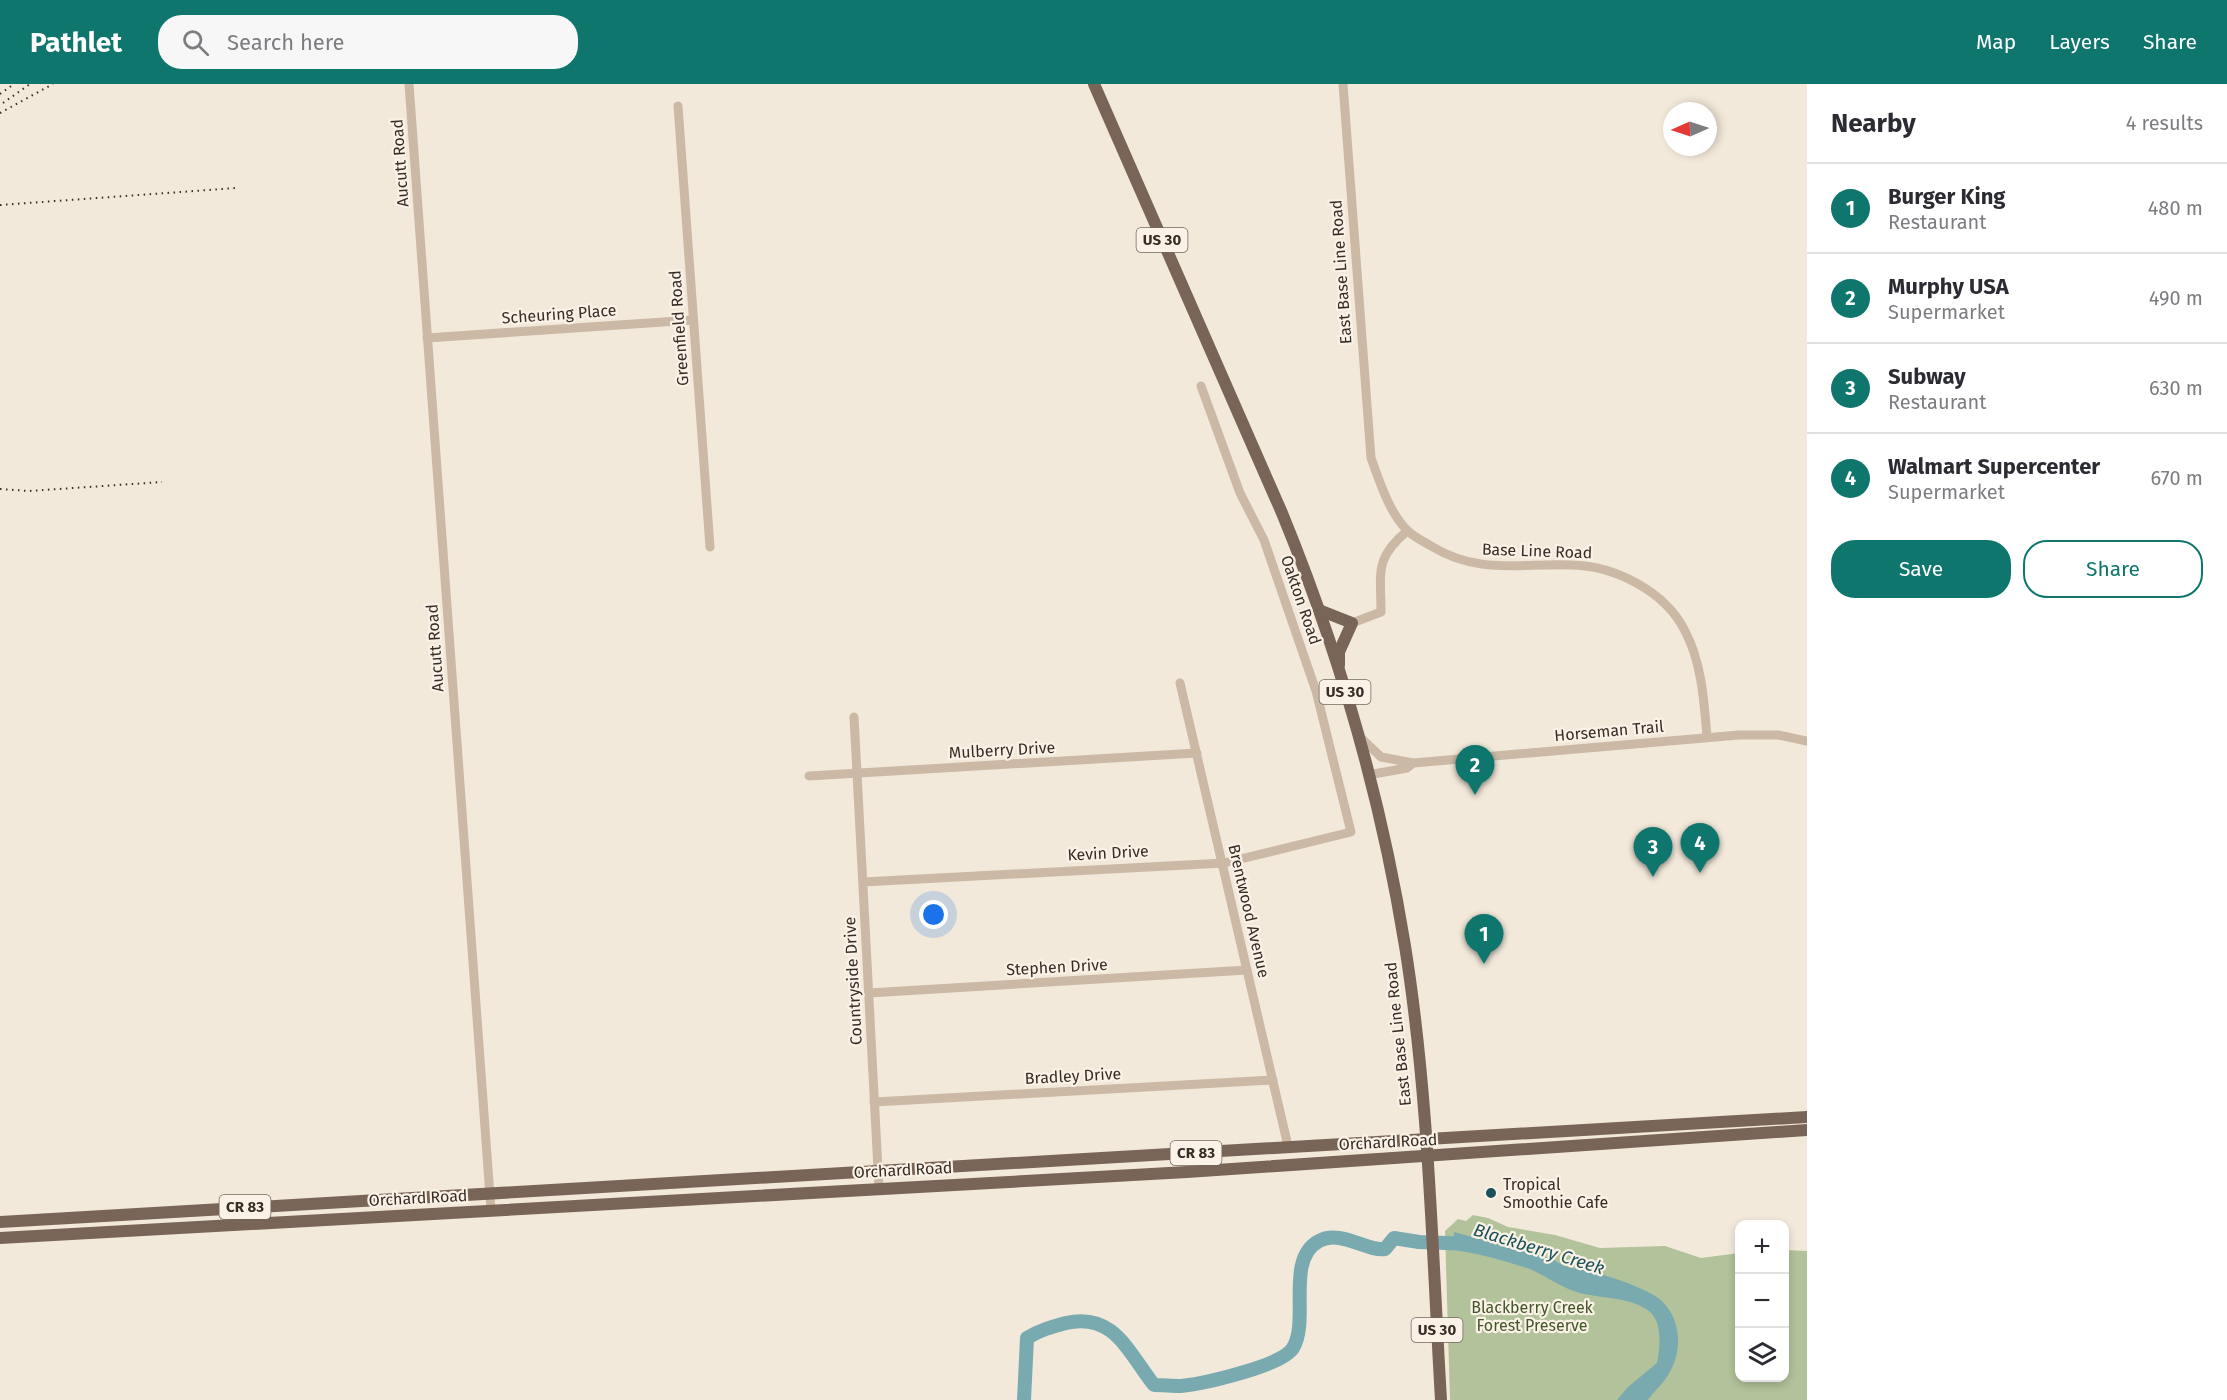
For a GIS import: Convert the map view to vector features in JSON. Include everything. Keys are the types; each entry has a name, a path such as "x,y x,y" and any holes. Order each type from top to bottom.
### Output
{"main road":[{"name":"US 30","path":"1094,84 1282,513 1319,610 1359,736 1368,775"},
{"path":"1319,610 1352,623 1339,652 1339,672"},
{"name":"East Base Line Road","path":"1368,775 1405,946 1415,1024 1427,1157 1441,1400"},
{"name":"Orchard Road","path":"0,1222 879,1173 1403,1139 1807,1117"},
{"name":"Orchard Road","path":"0,1238 1427,1157 1807,1130"}],"street":[{"name":"Aucutt Road","path":"409,84 491,1210"},
{"name":"East Base Line Road","path":"1343,84 1371,458"},
{"name":"Greenfield Road","path":"678,106 710,548"},
{"name":"Scheuring Place","path":"428,338 693,320"},
{"name":"Oakton Road","path":"1201,386 1240,493 1264,540 1316,691 1351,832"},
{"name":"Base Line Road","path":"1371,458 1385,494 1407,531 1447,556 1479,566 1595,567 1640,584 1664,604 1685,629 1697,662 1707,737"},
{"path":"1352,623 1380,612 1379,578 1386,551 1407,531"},
{"name":"Brentwood Avenue","path":"1180,683 1224,863 1288,1146"},
{"name":"Countryside Drive","path":"854,717 879,1188"},
{"name":"Horseman Trail","path":"1359,736 1382,757 1413,764 1707,737 1762,734 1807,741"},
{"name":"Mulberry Drive","path":"809,776 1197,753"},
{"name":"Horseman Trail","path":"1368,775 1407,768 1413,764"},
{"name":"Kevin Drive","path":"863,882 1224,863 1351,832"},
{"name":"Stephen Drive","path":"869,993 1247,970"},
{"name":"Bradley Drive","path":"874,1102 1273,1080"}],"green space":[{"name":"Blackberry Creek Forest Preserve","path":"1473,1215 1488,1218 1508,1227 1555,1235 1600,1248 1665,1246 1701,1258 1735,1254 1735,1382 1789,1382 1789,1250 1807,1251 1807,1400 1450,1400 1445,1231 1458,1219 1466,1221"}],"water":[{"path":"1454,1232 1553,1259 1563,1265 1610,1277 1652,1294 1669,1310 1677,1331 1677,1354 1666,1378 1648,1400 1617,1400 1628,1387 1657,1363 1658,1328 1657,1322 1649,1311 1633,1303 1570,1290 1518,1265 1455,1250"}],"waterway":[{"name":"Blackberry Creek","path":"1024,1400 1027,1338 1046,1329 1082,1321 1096,1323 1108,1329 1118,1338 1154,1385 1181,1386 1206,1382 1274,1361 1286,1355 1293,1348 1298,1336 1300,1275 1303,1261 1309,1250 1319,1241 1327,1238 1345,1239 1378,1249 1385,1249 1394,1238 1419,1242 1472,1244"}],"railway":[{"path":"0,94 14,84"},
{"path":"3,103 30,84"},
{"path":"0,113 53,84"},
{"path":"0,205 236,188"},
{"path":"0,489 29,491 162,482"}],"place":[{"name":"Murphy USA","path":"1475,795"},
{"name":"Walmart Supercenter","path":"1700,873"},
{"name":"Subway","path":"1653,877"},
{"name":"Burger King","path":"1484,964"},
{"name":"Tropical Smoothie Cafe","path":"1491,1193"}]}
